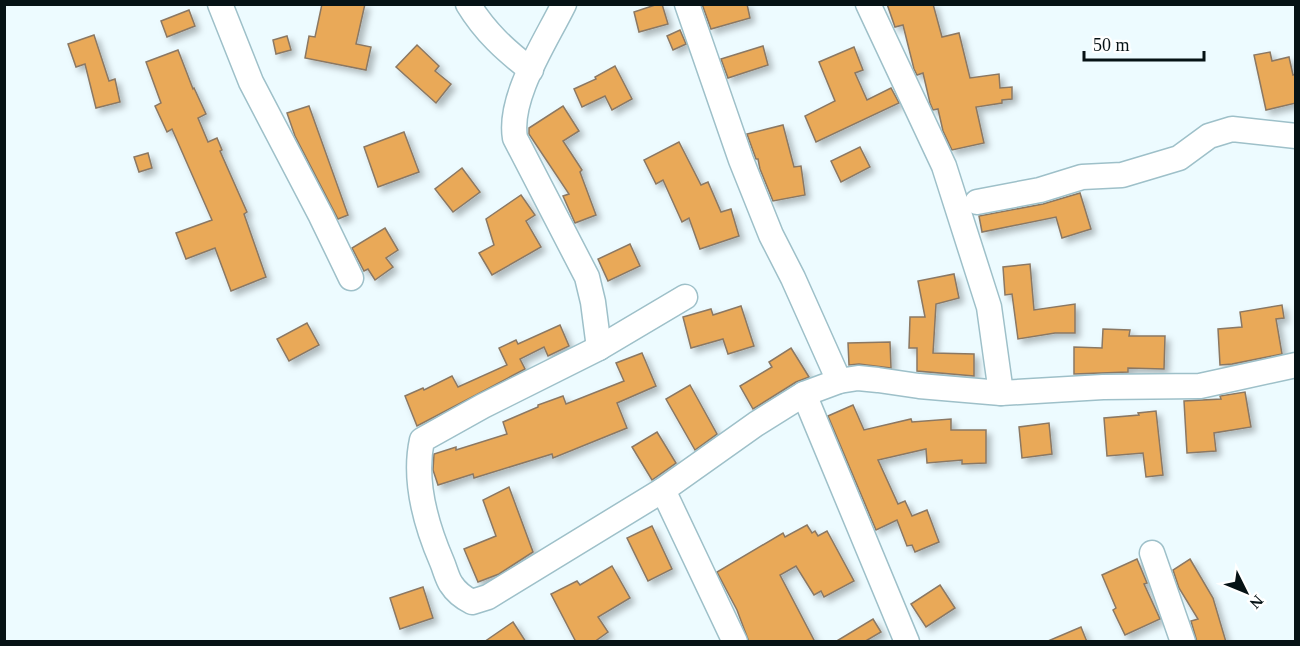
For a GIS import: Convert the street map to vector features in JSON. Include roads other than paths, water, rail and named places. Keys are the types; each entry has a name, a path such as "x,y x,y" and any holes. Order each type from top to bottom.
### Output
{"street":[{"path":"220,4 251,82 351,278"},
{"path":"468,4 487,31 506,52 531,70"},
{"path":"564,4 531,70 515,112 515,138 587,278 593,302 599,348"},
{"path":"687,4 741,160 771,235 839,381"},
{"path":"868,4 944,166 989,307 1001,393"},
{"path":"978,202 1040,190 1082,177 1122,175 1179,158 1209,136 1232,129 1296,136"},
{"path":"685,297 599,348 452,422 422,440 418,454 423,508 434,545 451,584 463,597 472,602 488,597 663,490 756,424 804,394 839,381 858,378 1001,393 1103,387 1200,387 1296,365"},
{"path":"804,394 907,642"},
{"path":"663,490 735,642"},
{"path":"1152,553 1183,642"}]}
